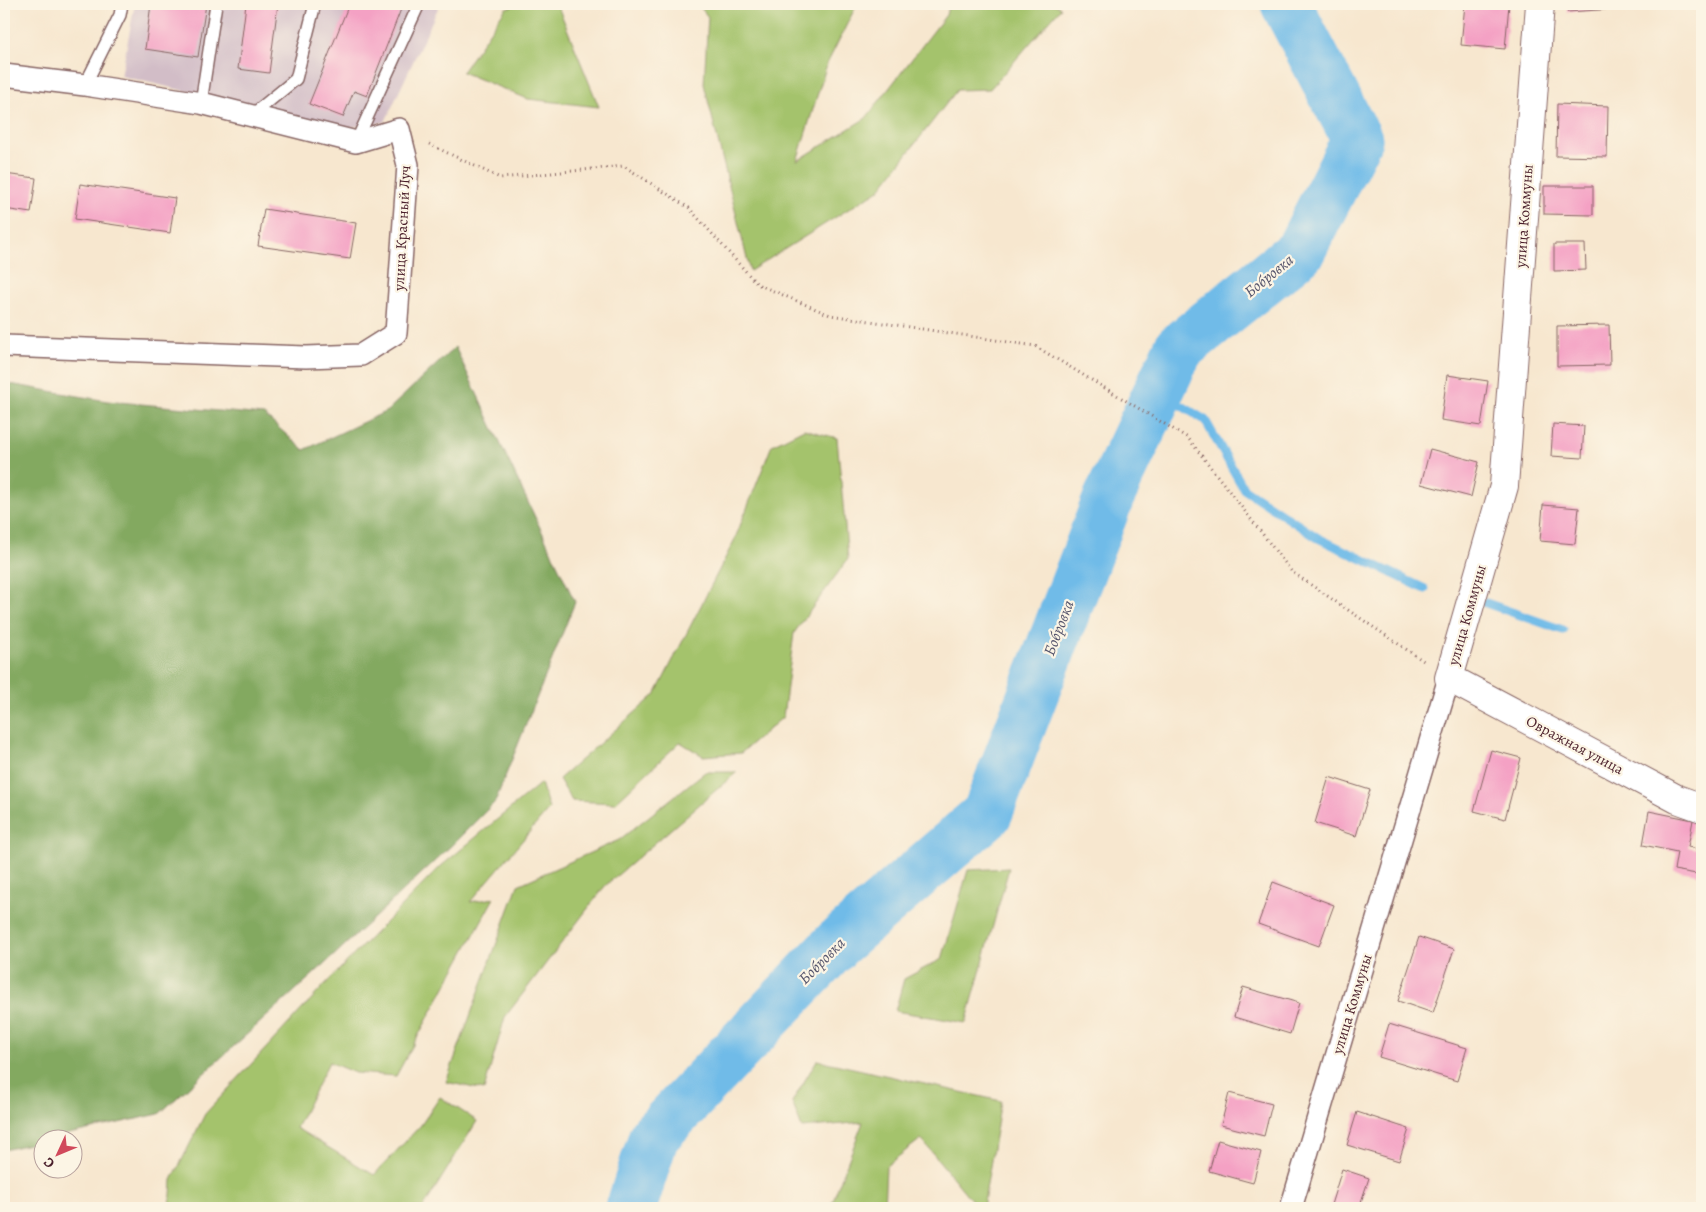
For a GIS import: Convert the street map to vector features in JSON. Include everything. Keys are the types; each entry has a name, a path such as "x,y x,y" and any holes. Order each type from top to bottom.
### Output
{"street":[{"name":"улица Коммуны","path":"1291,1208 1449,678 1504,486 1540,4"},
{"path":"4,75 201,103 356,142 398,128"},
{"name":"улица Красный Луч","path":"4,346 306,357 361,355 396,333 408,165 398,128"},
{"name":"Овражная улица","path":"1449,678 1677,800 1702,808"}],"lane":[{"path":"85,85 120,15 122,4"},
{"path":"201,103 216,4"},
{"path":"252,115 296,79 315,4"},
{"path":"356,142 419,4"}],"path":[{"path":"398,128 500,178 624,166 689,208 757,284 830,315 1035,346 1188,438 1292,572 1449,678"}],"shaded area":[{"path":"135,4 440,4 385,122 344,128 121,76"}],"green space":[{"path":"521,4 557,4 599,107 528,99 462,72 506,8"},
{"path":"698,4 857,4 827,64 797,161 866,118 946,15 949,4 1055,4 1061,8 990,89 957,90 879,190 750,271 704,84 708,17"},
{"path":"455,347 575,602 495,802 328,961 159,1114 82,1131 32,1130 32,1143 4,1150 4,383 107,401 264,415 304,450 387,411"},
{"path":"804,429 837,438 848,559 794,633 783,717 741,753 703,756 680,742 615,803 572,801 559,779 655,695 734,541 772,445"},
{"path":"705,772 737,772 605,886 505,1017 484,1090 446,1082 518,885 619,840"},
{"path":"541,783 549,809 470,902 494,898 396,1076 355,1073 329,1062 296,1128 374,1175 421,1125 440,1097 477,1121 423,1208 170,1208 172,1180 205,1114 332,977 440,867"},
{"path":"1009,868 966,1023 895,1011 904,979 942,959 968,870"},
{"path":"817,1060 1001,1101 983,1208 978,1208 921,1139 886,1166 884,1208 830,1208 863,1122 802,1128 792,1102"}],"building":[{"path":"151,4 206,4 198,57 145,49"},
{"path":"246,4 278,4 269,73 238,69"},
{"path":"349,4 403,4 367,96 354,91 343,117 309,104"},
{"path":"1465,4 1509,4 1505,49 1461,45"},
{"path":"1567,4 1615,4 1615,9 1567,12"},
{"path":"1557,104 1608,106 1607,157 1556,156"},
{"path":"4,174 36,178 31,213 4,209"},
{"path":"80,184 175,198 170,233 75,219"},
{"path":"1544,186 1593,186 1593,215 1544,214"},
{"path":"264,209 356,223 350,259 258,246"},
{"path":"1554,244 1585,244 1586,270 1554,271"},
{"path":"1609,325 1610,365 1557,366 1557,326"},
{"path":"1447,375 1488,381 1481,426 1441,420"},
{"path":"1553,424 1584,426 1582,458 1551,456"},
{"path":"1430,449 1479,462 1471,497 1421,484"},
{"path":"1543,505 1579,508 1575,544 1540,541"},
{"path":"1491,750 1521,758 1505,819 1474,811"},
{"path":"1329,777 1370,790 1356,836 1315,823"},
{"path":"1649,811 1693,820 1688,847 1702,850 1702,875 1674,870 1677,852 1643,845"},
{"path":"1273,882 1334,905 1319,946 1258,924"},
{"path":"1419,937 1454,949 1433,1013 1398,1001"},
{"path":"1243,987 1299,1003 1290,1034 1234,1017"},
{"path":"1389,1024 1467,1048 1457,1081 1379,1057"},
{"path":"1229,1093 1272,1104 1264,1136 1221,1125"},
{"path":"1357,1112 1409,1129 1399,1161 1347,1145"},
{"path":"1218,1140 1261,1152 1253,1183 1209,1171"},
{"path":"1342,1169 1369,1178 1359,1208 1330,1208"}],"waterway":[{"name":"Бобровка","path":"631,1208 654,1136 837,944 987,814 1109,497 1179,348 1300,251 1357,139 1286,4"},
{"path":"1159,392 1205,420 1244,489 1318,538 1425,589"},
{"path":"1486,603 1563,630"}]}
